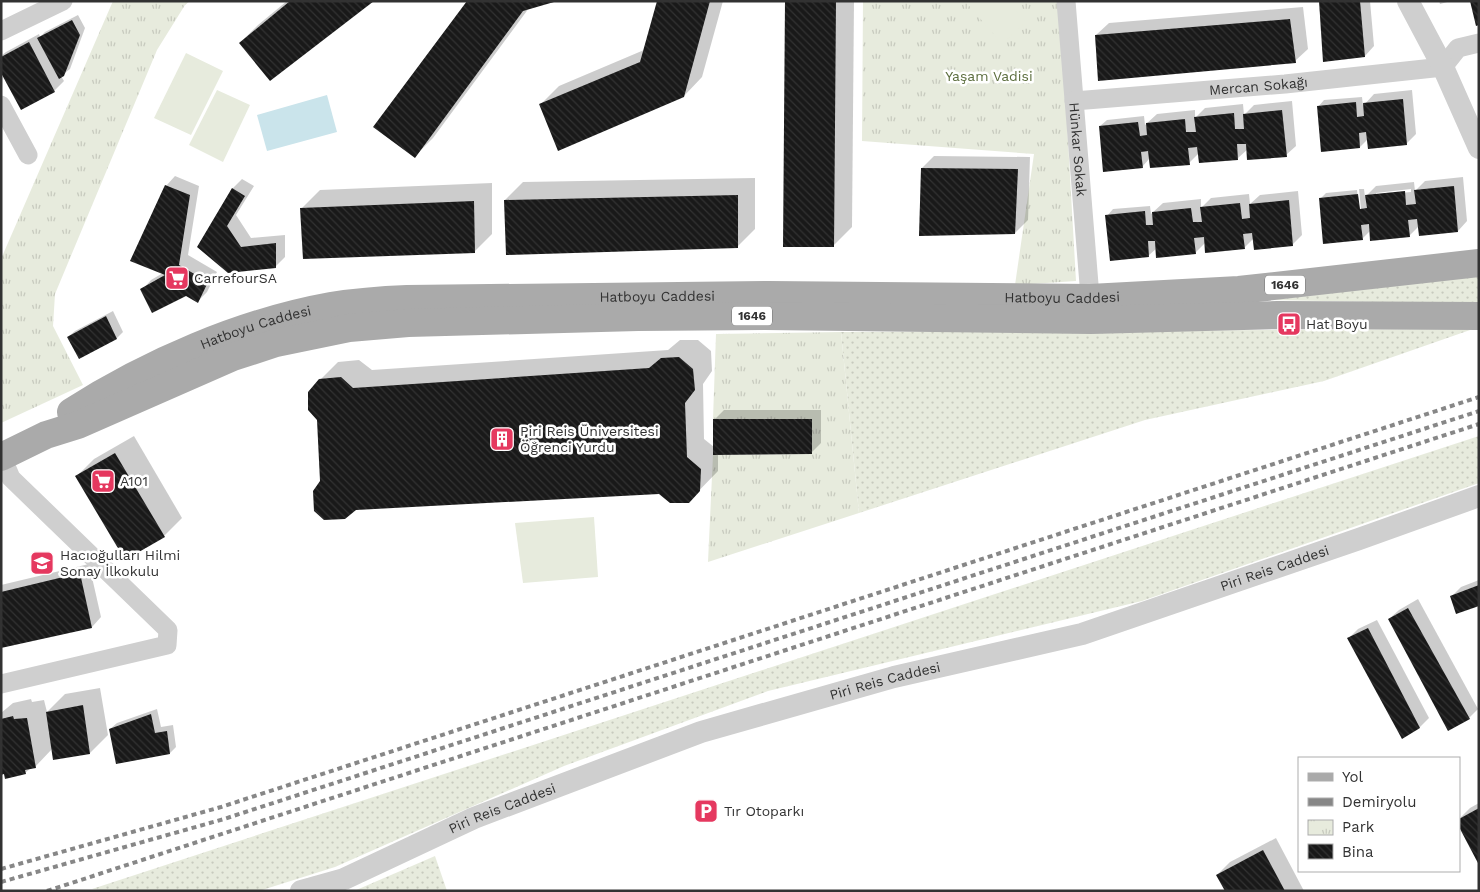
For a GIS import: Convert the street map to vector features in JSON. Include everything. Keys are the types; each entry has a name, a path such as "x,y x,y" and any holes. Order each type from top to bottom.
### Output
{"main road":[{"name":"Hatboyu Caddesi","path":"1091,309 1479,263"},
{"name":"Hatboyu Caddesi","path":"1,457 46,435 78,424 233,357 276,343 349,328 458,321 1091,309 1277,315 1479,316"}],"street":[{"path":"1,31 63,1"},
{"name":"Hünkar Sokak","path":"1066,1 1091,309"},
{"path":"1408,1 1443,68 1478,146"},
{"path":"1443,68 1458,48 1479,43"},
{"name":"Mercan Sokağı","path":"1074,101 1285,84 1443,68"},
{"path":"1,105 28,155"},
{"path":"1,457 11,478 168,630 167,645 1,684"},
{"name":"Piri Reis Caddesi","path":"300,891 344,879 474,818 701,732 894,677 1082,634 1359,540 1479,496"}],"green space":[{"path":"113,1 190,1 185,5 157,50 55,294 53,326 83,385 1,423 1,259"},
{"name":"Yaşam Vadisi","path":"863,1 1060,1 1076,281 1015,285 1034,154 862,141"},
{"path":"965,1 1007,1 1026,22 1002,44"},
{"path":"186,53 223,71 191,135 154,118"},
{"path":"217,90 250,105 223,162 189,145"},
{"path":"1479,276 1479,304 1271,300"},
{"path":"1473,329 1324,381 1145,420 859,513 841,332"},
{"path":"841,332 859,513 708,562 713,455 812,454 812,419 713,419 716,334"},
{"path":"1479,436 1479,483 1142,601 768,691 564,766 335,867 259,891 107,891 92,889"},
{"path":"594,517 598,577 523,583 515,523"},
{"path":"435,856 447,891 354,891"}],"water":[{"path":"327,95 337,132 267,151 257,115"}],"building":[{"path":"290,1 374,1 270,81 239,43"},
{"path":"467,1 554,2 523,11 415,158 373,127"},
{"path":"657,1 710,1 684,97 558,151 539,104 640,62"},
{"path":"785,1 836,1 834,247 783,247"},
{"path":"1319,1 1360,1 1365,57 1323,62"},
{"path":"1470,1 1479,1 1479,25 1476,26"},
{"path":"1290,19 1296,63 1098,81 1095,35"},
{"path":"72,20 80,35 64,76 59,79 37,38"},
{"path":"29,42 55,92 21,110 1,73 1,57"},
{"path":"1403,99 1407,145 1368,149 1366,132 1359,133 1360,148 1321,152 1317,106 1356,102 1357,117 1364,116 1363,103"},
{"path":"1282,110 1287,157 1247,160 1246,144 1237,144 1238,160 1199,163 1197,147 1188,148 1190,165 1150,168 1148,151 1141,152 1143,168 1103,172 1099,126 1138,122 1140,136 1147,135 1146,123 1185,119 1186,132 1196,132 1194,117 1234,113 1235,129 1244,129 1243,114"},
{"path":"921,168 1018,169 1015,234 919,236"},
{"path":"165,185 190,195 179,265 208,282 198,303 186,296 152,313 140,289 165,275 130,261"},
{"path":"1454,186 1458,232 1419,236 1417,219 1408,220 1410,237 1370,241 1369,224 1361,225 1363,240 1323,244 1319,198 1358,194 1360,209 1367,208 1365,195 1405,191 1406,205 1416,204 1414,190"},
{"path":"232,188 245,196 227,226 241,247 276,243 276,268 228,273 197,247"},
{"path":"738,195 738,248 506,255 504,200"},
{"path":"1289,200 1293,246 1254,250 1252,233 1243,234 1245,249 1205,253 1204,237 1194,238 1196,254 1156,258 1155,241 1148,241 1149,257 1110,261 1105,215 1145,211 1146,225 1153,225 1152,212 1191,208 1193,222 1202,222 1200,207 1240,203 1242,219 1250,218 1249,204"},
{"path":"474,201 475,253 303,259 300,208"},
{"path":"106,316 117,339 79,359 67,337"},
{"name":"Piri Reis Üniversitesi Öğrenci Yurdu","path":"679,357 693,369 695,390 685,403 687,457 701,469 700,491 689,503 670,503 659,494 356,510 345,519 324,520 314,511 313,491 320,481 317,420 308,410 308,392 319,379 341,377 353,388 649,368 661,358"},
{"path":"713,419 812,419 812,454 713,455"},
{"path":"115,453 165,537 125,560 75,476"},
{"path":"80,573 92,628 1,648 1,592"},
{"path":"1479,585 1479,606 1456,614 1450,596"},
{"path":"1408,608 1470,719 1448,731 1388,619"},
{"path":"1368,628 1420,728 1402,739 1347,638"},
{"path":"83,705 90,754 53,760 46,712"},
{"path":"151,714 155,733 167,731 170,754 116,764 109,729"},
{"path":"13,716 14,719 27,718 36,768 25,770 26,774 5,779 4,774 1,775 1,719"},
{"path":"1479,808 1479,865 1460,829 1460,818"},
{"path":"1263,850 1285,891 1225,891 1216,875"}],"railway":[{"path":"1,869 221,807 1479,397"},
{"path":"1,882 224,819 1479,411"},
{"path":"47,891 1479,424"}],"place":[{"name":"CarrefourSA","path":"177,278"},
{"name":"Hat Boyu","path":"1289,324"},
{"name":"Piri Reis Üniversitesi Öğrenci Yurdu","path":"502,439"},
{"name":"A101","path":"103,481"},
{"name":"Hacıoğulları Hilmi Sonay İlkokulu","path":"42,563"},
{"name":"Tır Otoparkı","path":"706,811"}]}
